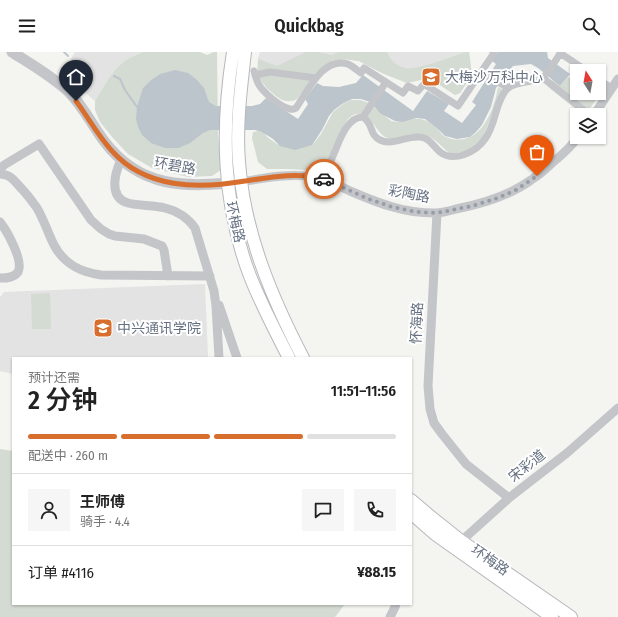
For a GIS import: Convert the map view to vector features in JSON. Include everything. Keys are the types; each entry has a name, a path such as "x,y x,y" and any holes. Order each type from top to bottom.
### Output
{"main road":[{"name":"环梅路","path":"233,52 225,132 228,183 232,212 250,276 271,323 288,357"},
{"name":"环梅路","path":"245,52 238,132 239,162 244,199 250,229 264,274 302,357"},
{"name":"环梅路","path":"412,501 431,517 458,544 552,617"},
{"name":"环梅路","path":"412,514 435,534 458,544 571,617"}],"street":[{"name":"环碧路","path":"12,52 33,65 69,93 87,115 104,141 121,160 131,168 156,180 169,183 195,186 241,182"},
{"path":"316,78 270,72 254,73 263,90 271,97 294,110 316,78 325,68 340,62 349,64 361,73 364,68 403,93 408,86 418,91 424,84 458,106 494,53 492,52"},
{"path":"481,72 504,86 543,78 560,52 577,64"},
{"path":"543,78 581,108"},
{"path":"599,108 618,79"},
{"path":"363,117 386,82"},
{"path":"606,84 612,88"},
{"path":"363,117 369,123 373,134 379,140 393,142 411,136 421,137 430,140 441,152 449,156 461,156 475,150 491,130 504,86"},
{"path":"323,179 347,127 352,120 363,117"},
{"path":"0,170 4,165 39,144 91,220 101,229 115,236 144,239 162,246 168,276"},
{"name":"彩陶路","path":"241,182 293,176 308,176 323,179 366,198 392,207 417,212 437,213 472,206 495,199 516,190 554,162 573,144"},
{"path":"121,160 115,179 115,188 118,195 124,201 127,203 166,208 179,214 192,224 196,232 237,357"},
{"path":"0,174 11,177 24,192 37,208 55,246 63,258 78,269 89,274 101,275 210,276"},
{"name":"怀海路","path":"437,213 428,386 430,409 434,423 466,464 509,498"},
{"path":"0,222 12,242 19,267 15,275 9,278 0,278"},
{"path":"214,291 219,357"},
{"name":"宋彩道","path":"458,544 509,498 567,453 618,408"},
{"path":"390,617 396,605"}],"shaded area":[{"path":"75,52 143,52 129,58 109,78 95,101 63,74"},
{"path":"143,52 200,52 207,55 217,52 218,134 221,170 212,176 188,177 152,168 128,154 100,122 95,110 95,101 109,78 118,67 129,58"},
{"name":"大梅沙万科中心","path":"260,52 469,52 472,75 460,93 455,95 429,78 407,83 382,73 359,61 344,59 334,60 315,73 297,99 288,101 283,100 266,88 258,59"},
{"name":"大梅沙万科中心","path":"306,52 318,52 331,55 339,52 387,52 396,64 405,68 410,68 426,65 469,52 472,75 460,93 455,95 429,78 407,83 382,73 359,61 344,59 334,60 315,73 297,99 290,101 283,100 275,95 257,76 258,59 277,66"},
{"path":"498,52 547,52 548,58 570,74 560,86 531,64 513,66 496,88 491,107 482,125 470,137 457,139 445,136 425,119 417,118 402,122 395,121 381,114 370,102 361,99 352,99 334,110 312,145 295,150 280,146 273,139 262,132 255,130 210,130 179,148 165,148 151,143 142,135 136,119 137,107 143,88 160,74 175,70 188,73 196,79 204,88 209,102 216,106 252,106 260,104 266,98 298,119 308,104 305,99 317,83 323,86 339,87 356,83 363,75 413,111 427,91 449,104 444,111 462,123 476,105 472,102 496,64 492,61"},
{"path":"568,77 570,78 570,100 596,100 590,108 574,108 547,86 553,80 560,86"},
{"path":"498,87 503,90 482,139 466,151 449,153 431,137 421,134 407,135 394,139 385,137 367,117 361,114 355,114 349,118 346,123 324,171 267,169 258,162 252,138 253,132 264,132 267,137 277,144 289,148 300,148 314,143 321,134 333,112 351,100 360,100 369,103 391,121 399,122 420,119 429,122 437,128 442,135 457,140 464,139 475,134 484,125 492,108"},
{"name":"中兴通讯学院","path":"205,284 208,357 12,357 12,374 0,371 0,297 4,292"},
{"path":"50,293 51,329 32,329 31,294"},
{"path":"0,449 12,451 12,605 344,605 335,617 0,617"}],"waterway":[{"path":"64,52 68,56"},
{"path":"114,76 120,79 125,90 137,107"}],"way so far":[{"path":"324,179 366,198 392,207 423,213 437,213 472,206 495,199 516,190 537,176"}],"place":[{"name":"大梅沙万科中心","path":"431,77"},
{"name":"中兴通讯学院","path":"103,328"}],"route":[{"path":"76,101 104,141 121,160 131,168 156,180 195,186 301,175 324,179"}]}
